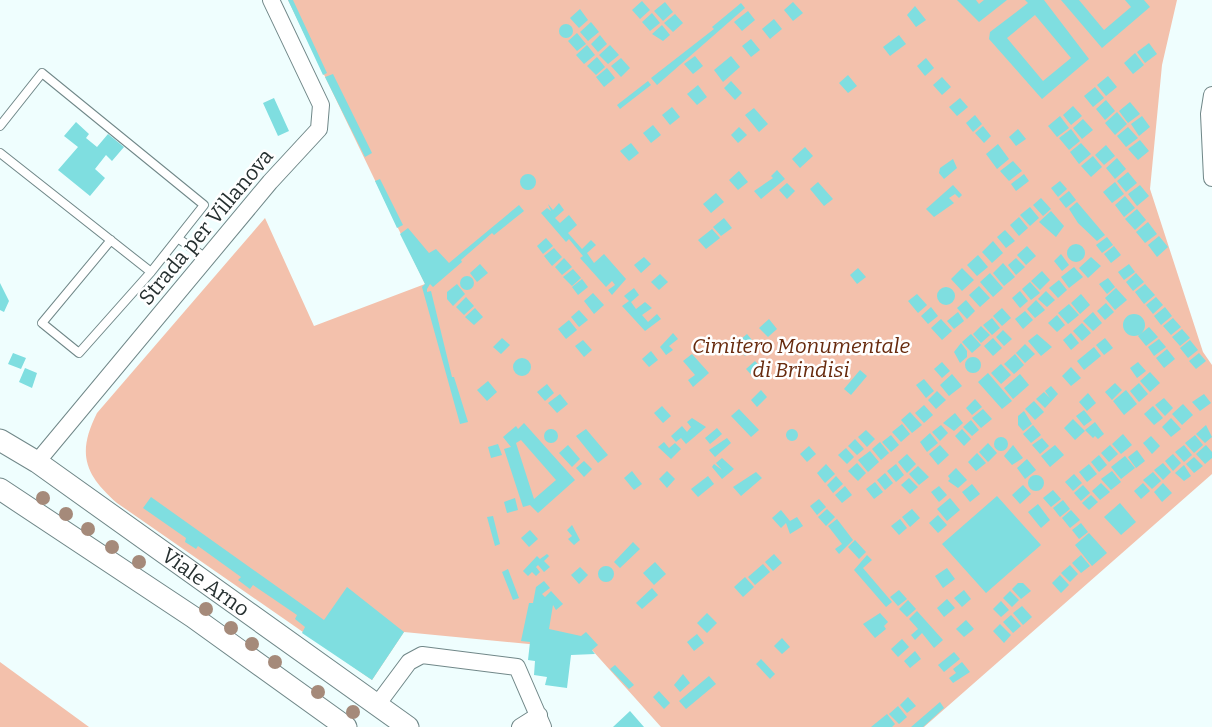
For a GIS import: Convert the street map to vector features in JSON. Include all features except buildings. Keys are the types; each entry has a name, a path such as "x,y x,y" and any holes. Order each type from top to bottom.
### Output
{"main road":[{"name":"Viale Arno","path":"0,440 37,462 408,727"},
{"name":"Viale Arno","path":"0,489 193,617 345,727"}],"street":[{"name":"Strada per Villanova","path":"37,462 270,182 319,129 321,105 271,0"},
{"path":"1212,95 1212,178"},
{"path":"377,705 409,662 422,655 517,667 541,721 522,726"}],"lane":[{"path":"0,126 42,73 204,205 179,239 79,353 42,323 111,240"},
{"path":"0,153 151,272"},
{"path":"179,239 206,258"}],"green space":[{"name":"Cimitero Monumentale di Brindisi","path":"288,0 1177,0 1162,65 1150,189 1203,352 1212,365 1212,474 924,727 661,727 592,650 404,632 372,680 117,503 97,482 87,462 87,440 97,413 265,218 314,326 425,284"},
{"path":"0,662 89,727 0,727"}]}
